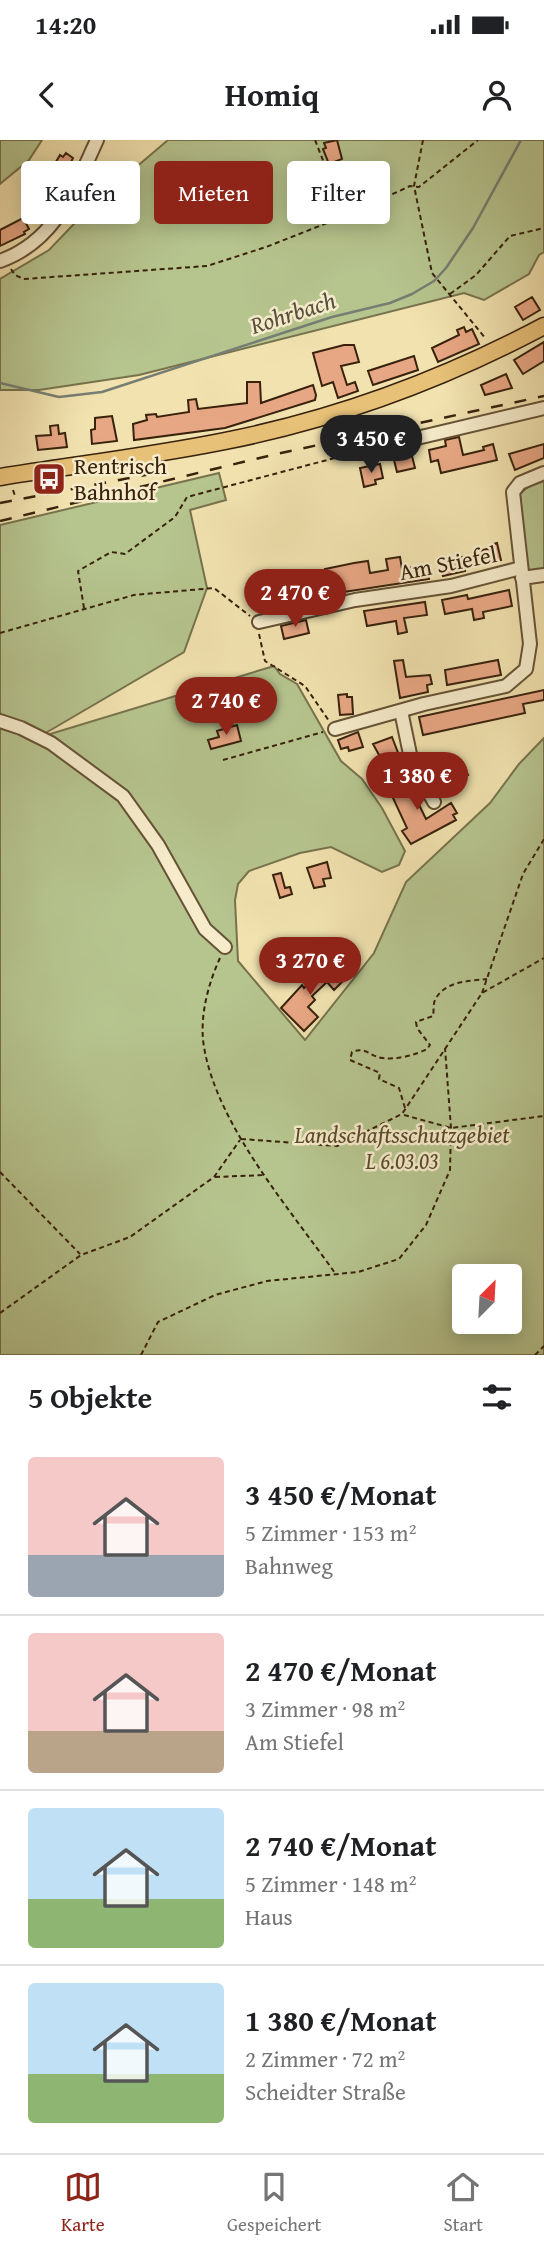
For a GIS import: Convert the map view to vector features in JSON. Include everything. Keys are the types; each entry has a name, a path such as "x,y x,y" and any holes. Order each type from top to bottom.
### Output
{"main road":[{"path":"0,477 151,454 276,429 365,403 447,373 544,326"}],"street":[{"path":"3,260 31,245 54,223 71,196 97,140"},
{"path":"362,451 544,408"},
{"path":"335,729 506,686 521,676 530,654 513,492 515,486 544,473"},
{"name":"Am Stiefel","path":"258,625 355,600 522,573 544,575"},
{"path":"401,711 411,759 434,802"},
{"path":"0,722 51,743 123,796 158,845 205,929 225,947"}],"path":[{"path":"315,140 323,161"},
{"path":"423,140 414,186 432,273 493,352"},
{"path":"390,195 410,186 419,187 478,140"},
{"path":"3,260 15,275 24,279 207,266 325,224"},
{"path":"449,295 476,275 510,236 544,228"},
{"path":"84,609 78,571 111,552 125,554 175,517 187,497 362,451"},
{"path":"0,633 134,595 214,589 258,625 265,661 305,686 335,729 223,760"},
{"path":"241,1139 337,1146 402,1114 482,993 523,874 544,839"},
{"path":"225,947 206,998 204,1045 219,1095 241,1139 335,1273"},
{"path":"482,993 544,958"},
{"path":"405,1109 399,1088 379,1079 380,1073 376,1069 350,1060 352,1052 366,1050 382,1059 427,1049 430,1045 416,1028 416,1022 433,1016 434,1002 440,994 454,983 487,979"},
{"path":"141,1355 158,1322 215,1295 267,1281 358,1272 399,1259 426,1225 450,1170 451,1128 445,1048"},
{"path":"402,1114 451,1128 544,1116"},
{"path":"0,1313 81,1255 130,1237 214,1177 241,1139"},
{"path":"0,1172 81,1255"},
{"path":"214,1177 266,1175"},
{"path":"535,1355 544,1346"}],"green space":[{"path":"0,140 42,140 29,160 21,161 21,167 0,184"},
{"path":"168,140 544,140 544,252 539,255 529,274 484,300 464,293 139,375 39,390 0,390 0,279 49,250 74,224 140,224 140,164"},
{"name":"Landschaftsschutzgebiet L 6.03.03","path":"219,473 226,500 190,510 207,588 184,652 37,738 274,666 280,674 297,684 341,761 362,779 382,808 405,851 399,865 382,872 331,847 300,853 249,871 238,884 235,900 238,961 305,1040 374,953 406,882 490,803 519,764 544,738 544,1355 0,1355 0,525"},
{"path":"544,481 544,570 533,572 527,570 520,494 529,486"}],"building":[{"path":"337,140 342,159 328,161 323,149 326,148 324,143"},
{"path":"66,153 73,158 72,161 57,161 60,155 63,157"},
{"path":"21,219 21,224 26,224 29,229 25,234 0,246 0,230"},
{"path":"532,297 540,310 523,320 515,307"},
{"path":"464,327 466,332 472,329 479,344 438,362 432,348 459,335 457,330"},
{"path":"544,342 544,361 523,374 514,360"},
{"path":"354,345 359,362 341,366 347,385 355,382 358,391 338,398 333,382 322,386 313,353"},
{"path":"414,356 418,370 373,385 368,371"},
{"path":"506,374 512,388 485,395 481,385"},
{"path":"247,382 260,382 261,403 313,385 315,400 225,428 134,440 133,424 147,420 146,415 156,414 157,417 189,412 188,400 196,399 198,409 247,403"},
{"path":"112,416 117,441 92,444 91,430 95,429 95,418"},
{"path":"58,425 59,434 65,433 67,447 38,450 36,436 51,435 50,426"},
{"path":"459,437 463,455 484,450 483,447 493,444 497,460 441,473 438,460 431,462 429,450 446,446 445,440"},
{"path":"544,444 544,458 515,470 509,454"},
{"path":"412,456 415,468 397,472 394,460"},
{"path":"380,464 383,478 375,480 376,484 364,487 360,468"},
{"path":"497,543 501,560 479,565 475,552 491,548 490,545"},
{"path":"400,557 402,569 426,565 429,579 324,595 268,610 264,597 288,590 285,576 294,574 297,587 327,581 325,569 368,561 370,573 388,570 386,559"},
{"path":"462,557 465,571 443,576 439,562"},
{"path":"509,590 512,606 483,612 484,618 474,620 472,609 445,614 442,600 467,595 468,599"},
{"path":"425,602 427,615 404,618 407,632 398,634 396,621 367,626 364,611"},
{"path":"306,620 309,633 284,639 281,626"},
{"path":"403,660 406,677 430,675 432,684 427,685 428,692 400,698 394,661"},
{"path":"498,660 501,675 447,685 445,670"},
{"path":"544,690 544,700 523,704 525,713 423,735 419,717"},
{"path":"347,694 347,697 352,697 353,714 340,715 338,695"},
{"path":"237,725 241,741 211,749 208,740 219,737 217,731"},
{"path":"358,732 363,747 349,751 348,747 341,749 338,740"},
{"path":"392,737 400,758 384,764 373,744"},
{"path":"441,757 447,770 463,763 468,775 444,786 433,760"},
{"path":"404,774 426,819 451,803 457,813 453,815 456,820 411,844 402,831 407,828 386,783"},
{"path":"327,862 331,878 323,879 325,886 314,888 307,868"},
{"path":"281,873 285,888 290,887 292,894 280,898 273,875"},
{"path":"327,960 333,966 330,969 342,982 334,990 327,982 312,996 315,1000 308,1007 318,1017 304,1031 281,1008 302,985 304,988 320,974 316,970"}],"waterway":[{"name":"Rohrbach","path":"0,383 59,397 102,392 332,317 390,303 412,294 434,281 446,268 473,228 521,140"}],"railway":[{"path":"0,521 272,455 544,396"},
{"path":"0,503 161,472"}],"place":[{"name":"Rentrisch Bahnhof","path":"49,479"}]}
